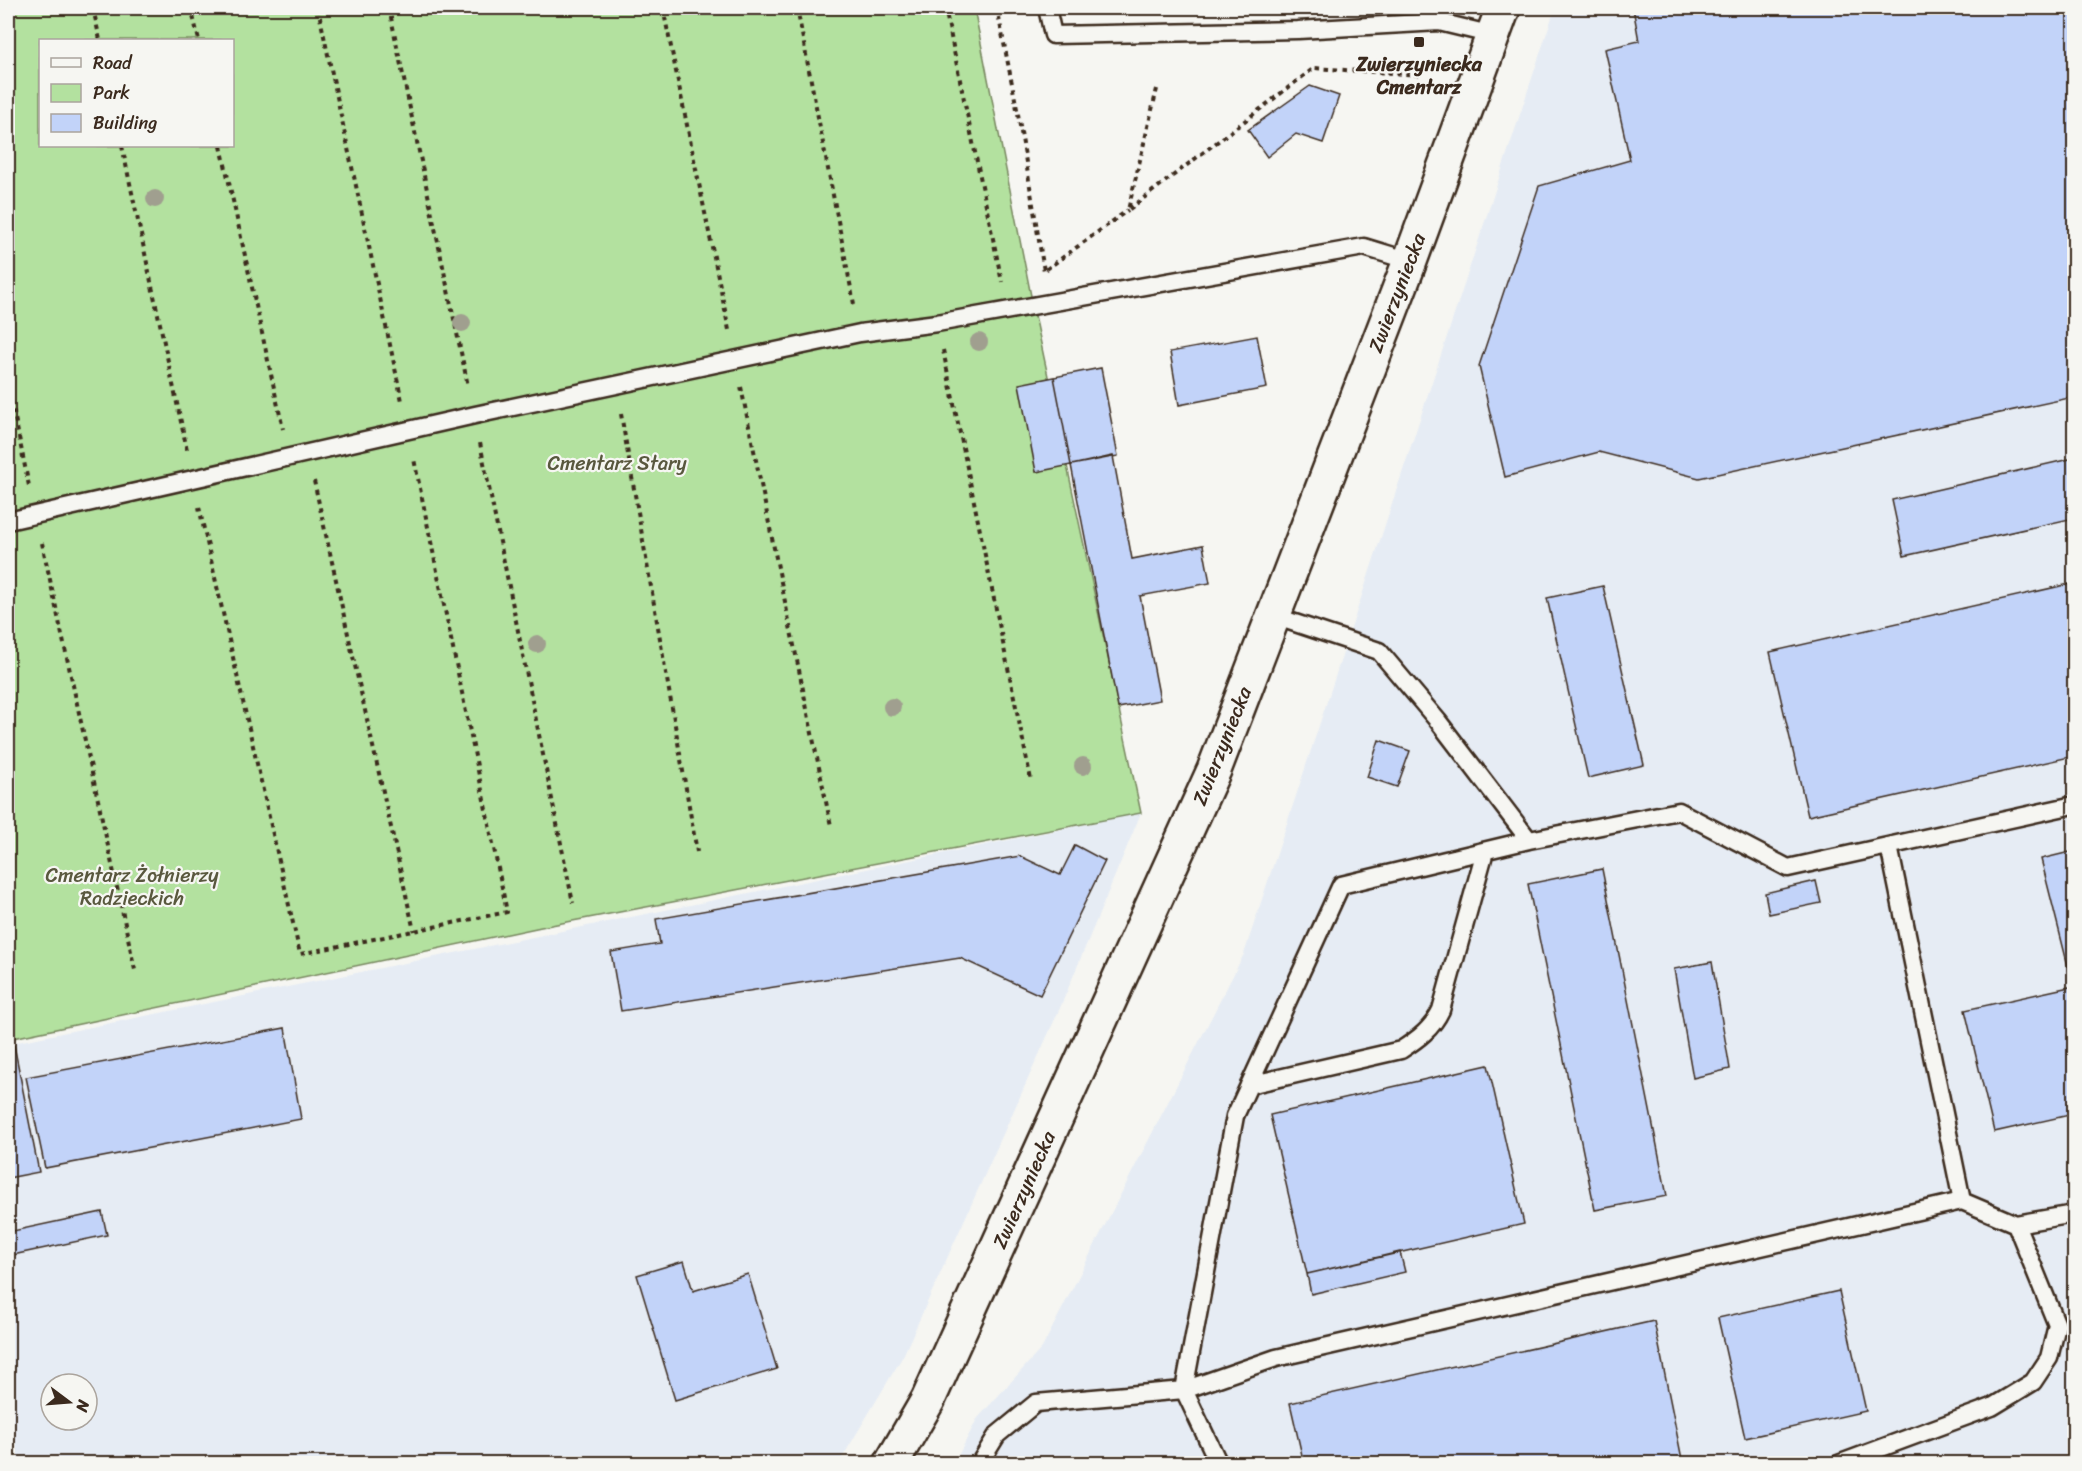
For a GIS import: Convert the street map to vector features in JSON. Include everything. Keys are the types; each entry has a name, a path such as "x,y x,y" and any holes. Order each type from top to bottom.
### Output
{"street":[{"name":"Zwierzyniecka","path":"891,1464 928,1400 1214,770 1410,261 1498,21"}],"lane":[{"path":"1047,8 1053,35 1298,30 1498,21"},
{"path":"8,521 475,415 735,362 860,333 937,323 1364,247 1410,261"},
{"path":"1274,616 1379,651 1438,721 1529,840"},
{"path":"1219,1464 1184,1390 1235,1116 1341,885 1529,840 1679,811 1788,868 2074,806"},
{"path":"1889,846 1962,1201"},
{"path":"1249,1085 1401,1050 1422,1036 1441,1010 1485,851"},
{"path":"979,1464 997,1436 1036,1403 1184,1390 1276,1358 1962,1201 2016,1224 2074,1214"},
{"path":"1838,1464 1992,1407 2033,1382 2049,1358 2057,1325 2016,1224"}],"path":[{"path":"93,8 100,39"},
{"path":"191,8 199,39"},
{"path":"122,147 193,479 300,954 507,912 318,8"},
{"path":"389,8 475,415 573,903"},
{"path":"663,8 831,826"},
{"path":"797,8 860,333"},
{"path":"945,8 1007,309"},
{"path":"997,8 1018,114 1044,271 1314,68 1422,75"},
{"path":"1128,210 1157,89"},
{"path":"221,147 289,457"},
{"path":"937,323 1031,780"},
{"path":"8,384 135,970"},
{"path":"616,386 697,852"},
{"path":"308,453 414,931"}],"shaded area":[{"path":"1555,8 2074,8 2074,1454 2055,1464 954,1464 977,1419 1042,1348 1244,954"},
{"path":"1141,813 1060,1008 903,1356 839,1463 11,1463 8,1439 8,1044"}],"green space":[{"name":"Cmentarz Stary","path":"8,8 974,8 1033,306 1141,813 541,927 8,1039"}],"building":[{"path":"1633,8 2074,8 2074,397 1699,478 1599,452 1505,477 1479,366 1539,186 1630,160 1605,49 1639,41"},
{"path":"1310,86 1339,96 1323,143 1296,134 1267,157 1248,130"},
{"path":"1257,336 1267,388 1179,405 1170,352"},
{"path":"1101,368 1118,456 1071,465 1054,377"},
{"path":"1054,377 1071,465 1036,472 1019,384"},
{"path":"1113,456 1132,559 1203,545 1210,583 1140,596 1160,700 1118,708 1071,465"},
{"path":"2074,458 2074,518 1904,556 1892,500"},
{"path":"2074,583 2074,756 1808,816 1770,652"},
{"path":"1603,586 1644,765 1588,778 1547,598"},
{"path":"1379,740 1410,751 1397,787 1367,777"},
{"path":"1075,845 1105,861 1040,995 960,958 621,1011 611,952 660,944 656,919 1020,856 1060,875"},
{"path":"2074,851 2074,977 2071,978 2041,859"},
{"path":"1602,869 1667,1196 1595,1210 1528,884"},
{"path":"1816,881 1821,903 1769,914 1765,893"},
{"path":"1712,962 1730,1069 1693,1078 1674,969"},
{"path":"2074,986 2074,1114 1994,1132 1965,1010"},
{"path":"285,1028 301,1119 45,1168 26,1077"},
{"path":"14,1045 39,1172 8,1178 8,1046"},
{"path":"1488,1065 1524,1224 1307,1274 1270,1115"},
{"path":"102,1212 107,1235 8,1256 8,1232"},
{"path":"1400,1252 1405,1272 1311,1294 1307,1274"},
{"path":"684,1261 693,1291 748,1274 777,1369 675,1400 637,1275"},
{"path":"1839,1291 1866,1411 1745,1438 1718,1318"},
{"path":"1654,1321 1683,1464 1304,1464 1290,1403"}],"place":[{"name":"Zwierzyniecka Cmentarz","path":"1419,42"}],"park label":[{"name":"Cmentarz Żołnierzy Radzieckich","path":"132,886"}]}
